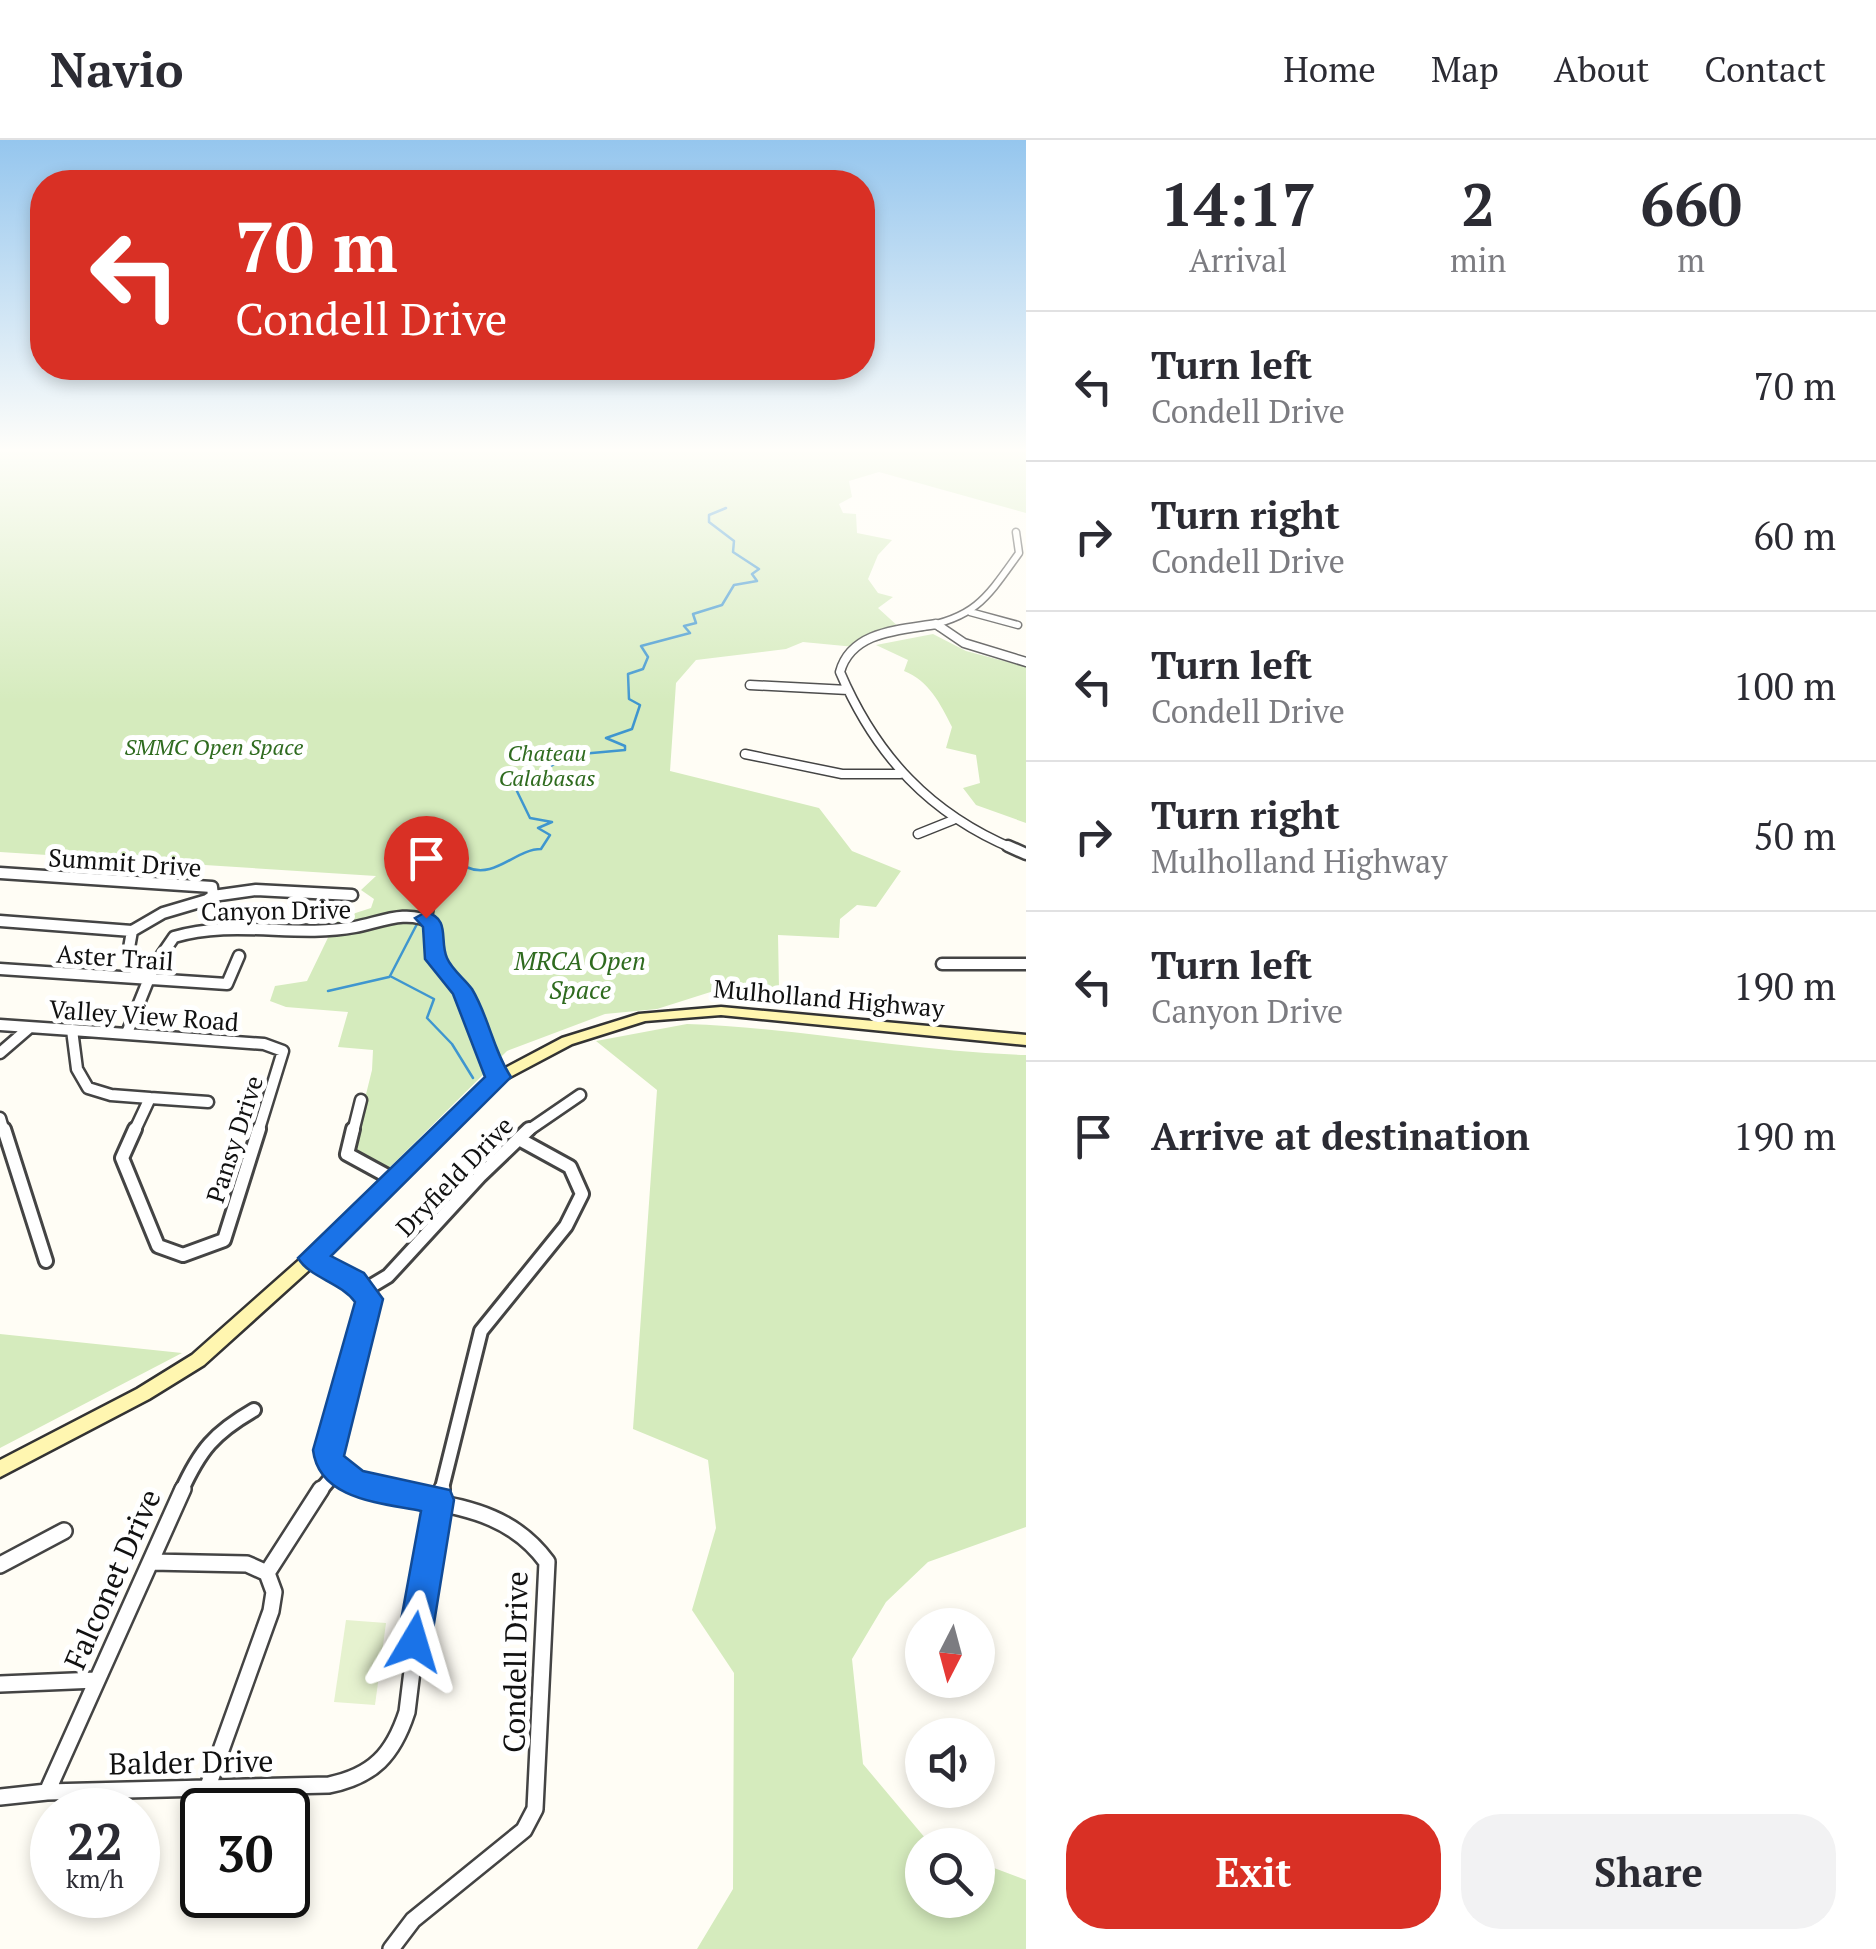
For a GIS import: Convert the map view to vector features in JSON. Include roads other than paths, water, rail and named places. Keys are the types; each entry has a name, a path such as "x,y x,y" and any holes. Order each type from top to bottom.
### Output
{"main road":[{"name":"Mulholland Highway","path":"0,1469 143,1394 198,1360 312,1258 499,1077 580,1035 622,1022 670,1014 754,1012 1026,1040"}],"street":[{"path":"1016,535 1019,554 970,612 876,636 852,648 840,664 848,690 900,774 917,793 952,820 1026,854"},
{"path":"970,612 1018,625"},
{"path":"935,624 964,643 1026,662"},
{"path":"750,685 848,690"},
{"path":"746,754 842,774 900,774"},
{"path":"918,834 952,820"},
{"name":"Summit Drive","path":"0,873 209,886 213,896 163,913 132,931"},
{"path":"213,896 256,890 352,895"},
{"path":"430,896 426,918 433,926 436,959 463,992 491,1070 499,1077"},
{"name":"Canyon Drive","path":"127,1033 164,945 187,932 346,929 404,916 426,918"},
{"path":"0,921 132,931 129,948 135,970 150,979"},
{"name":"Aster Trail","path":"0,969 227,984 238,956"},
{"path":"942,964 1026,964"},
{"name":"Valley View Road","path":"0,1025 264,1044 284,1051"},
{"path":"0,1053 30,1027"},
{"path":"72,1030 76,1076 87,1087 103,1094 208,1102"},
{"name":"Pansy Drive","path":"150,1098 122,1158 158,1246 166,1253 187,1256 224,1240 284,1051"},
{"name":"Dryfield Drive","path":"362,1291 388,1276 519,1139 558,1104 580,1095"},
{"path":"361,1100 347,1154 391,1178"},
{"path":"0,1118 46,1261"},
{"path":"439,1500 481,1331 499,1300 580,1206 582,1194 576,1173 562,1161 519,1139"},
{"path":"267,1574 288,1545 304,1508 337,1471 330,1463 328,1450 369,1311 369,1299 354,1280 312,1258"},
{"name":"Falconet Drive","path":"49,1788 198,1457 222,1429 254,1410"},
{"name":"Condell Drive","path":"337,1471 361,1484 464,1507 522,1533 541,1549 547,1562 536,1809 524,1830 413,1920 392,1949"},
{"name":"Balder Drive","path":"256,1788 329,1785 353,1780 379,1766 391,1754 407,1712 418,1606 439,1500"},
{"path":"0,1565 64,1531"},
{"path":"150,1562 248,1564 267,1574 274,1592 271,1612 208,1788"},
{"path":"0,1684 97,1680"},
{"name":"Balder Drive","path":"0,1797 30,1794"}],"waterway":[{"path":"419,904 417,892 403,889 411,881 434,882 466,867 486,870 541,849 550,835 538,828 552,822 530,818 513,783 542,777 551,766 570,755 625,750 625,746 606,738 632,729 640,705 629,699 628,674 643,669 648,657 641,646 690,633 684,626 696,623 693,614 722,605 734,585 757,581 752,574 759,569 733,552 734,541 727,535"},
{"path":"417,924 390,976 434,999 427,1018 452,1044 473,1078"},
{"path":"328,991 389,977"}],"park label":[{"name":"SMMC Open Space","path":"214,746"},
{"name":"Chateau Calabasas","path":"547,764"},
{"name":"MRCA Open Space","path":"580,974"}]}
